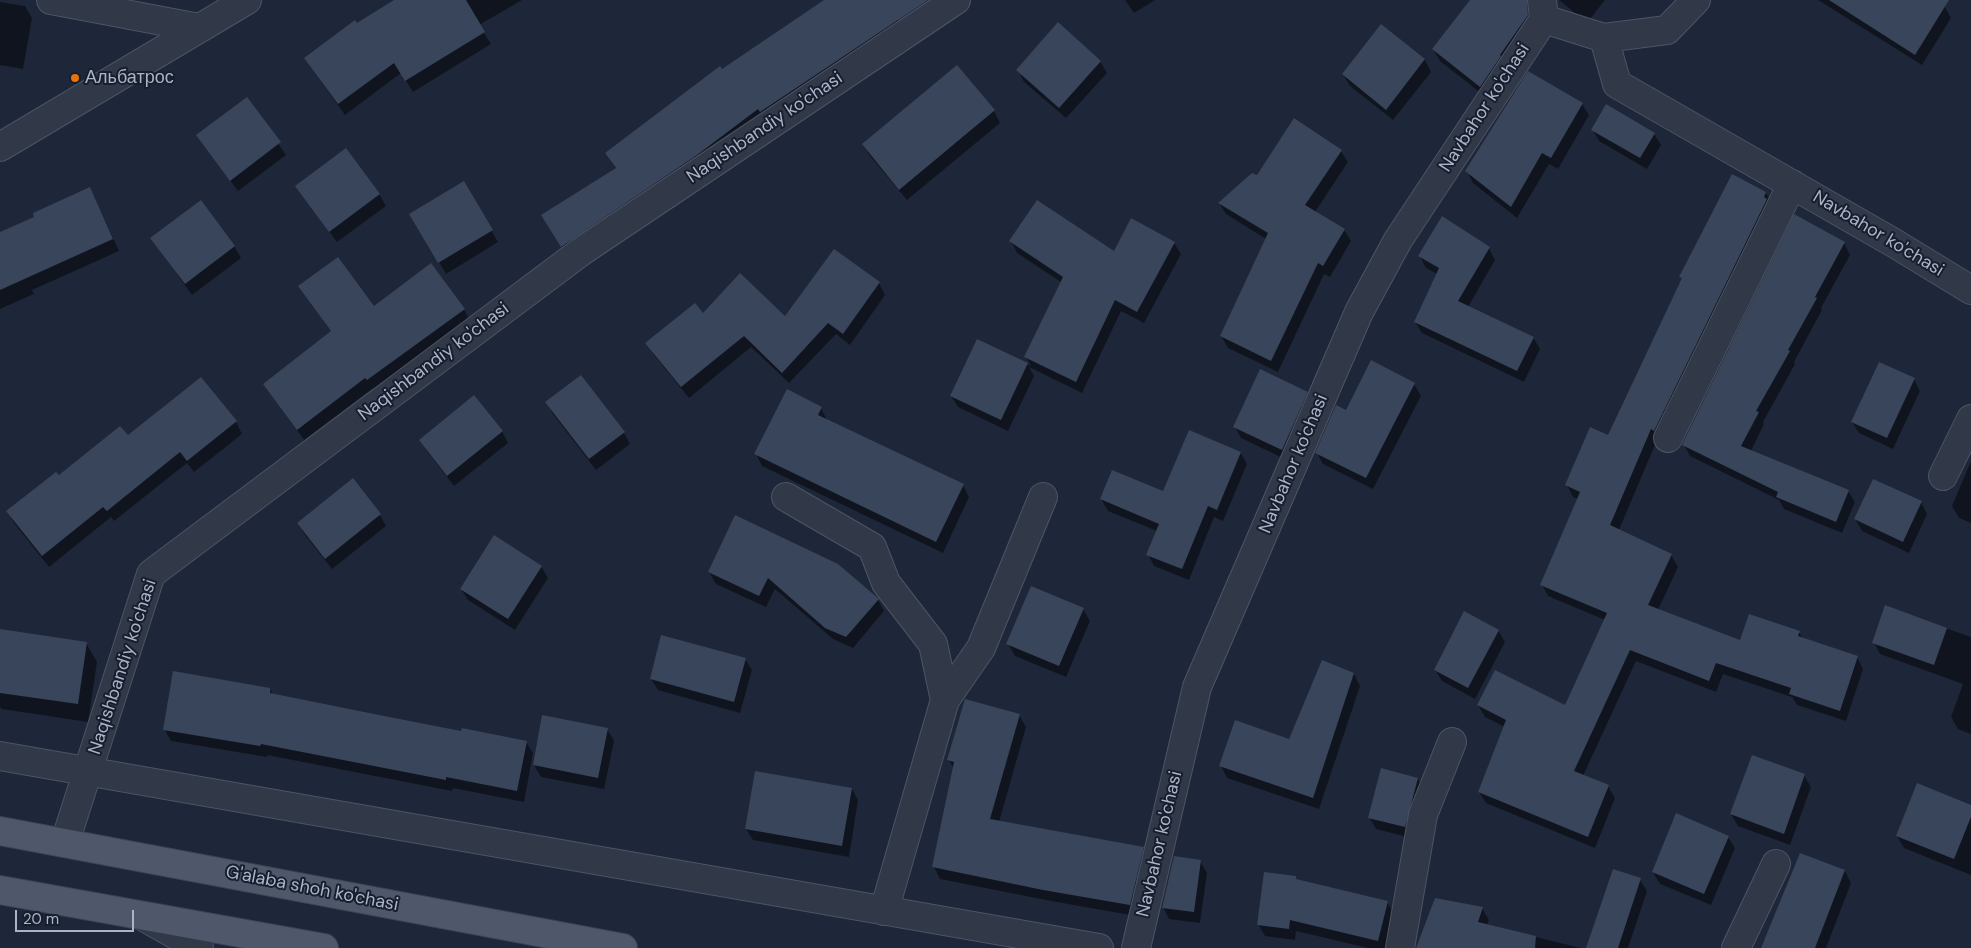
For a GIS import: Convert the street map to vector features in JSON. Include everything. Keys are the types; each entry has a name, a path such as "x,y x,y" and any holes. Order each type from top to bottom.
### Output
{"main road":[{"name":"G'alaba shoh ko'chasi","path":"0,831 623,948"},
{"path":"0,890 324,948"}],"street":[{"path":"51,0 199,28"},
{"path":"0,147 247,0"},
{"name":"Naqishbandiy ko'chasi","path":"65,842 151,574 582,251 956,0"},
{"name":"Navbahor ko'chasi","path":"1136,948 1196,687 1359,312 1398,240 1543,10 1604,38 1667,30 1696,0"},
{"name":"Navbahor ko'chasi","path":"1604,38 1617,84 1792,184 1971,290"},
{"path":"1668,438 1792,184"},
{"path":"1943,476 1971,419"},
{"path":"786,497 872,547 886,583 933,644 945,700"},
{"path":"884,911 945,700 982,648 1044,497"},
{"path":"1400,948 1423,815 1452,742"},
{"path":"0,756 1099,948"},
{"path":"1736,948 1776,864"},
{"path":"140,915 199,948"}],"building":[{"path":"394,0 466,0 485,32 405,81 394,63 338,104 304,58 355,20 357,23"},
{"path":"824,0 928,0 760,112 758,109 697,155 561,247 541,215 616,168 605,153 720,66 722,69"},
{"path":"1470,0 1527,0 1528,15 1480,87 1432,49"},
{"path":"1829,0 1949,0 1915,55"},
{"path":"1058,22 1101,61 1059,108 1016,70"},
{"path":"1381,24 1425,59 1386,110 1342,74"},
{"path":"957,65 995,110 899,190 862,144"},
{"path":"1528,71 1583,103 1551,158 1542,153 1511,207 1465,171"},
{"path":"247,97 281,142 230,181 196,135"},
{"path":"1606,104 1655,133 1640,158 1591,130"},
{"path":"1294,118 1342,150 1305,205 1345,229 1323,266 1318,263 1271,361 1220,336 1268,233 1218,203 1252,173 1257,175"},
{"path":"346,148 380,194 329,232 295,186"},
{"path":"1732,174 1766,192 1764,197 1767,199 1654,431 1651,429 1610,525 1672,554 1648,605 1740,640 1749,614 1800,631 1798,636 1858,656 1840,711 1789,694 1791,688 1716,663 1709,681 1630,650 1574,771 1609,785 1588,837 1478,792 1506,720 1477,705 1495,670 1565,705 1607,613 1540,585 1580,492 1565,485 1590,427 1608,435 1682,278 1679,277"},
{"path":"464,181 493,230 438,263 409,214"},
{"path":"90,187 113,239 0,290 0,232 34,217 33,213"},
{"path":"201,200 235,246 185,284 150,238"},
{"path":"1037,200 1114,251 1131,218 1175,242 1137,312 1115,300 1076,382 1024,357 1063,277 1009,241"},
{"path":"1794,214 1845,242 1788,350 1790,351 1756,411 1759,412 1741,446 1849,490 1836,522 1776,497 1778,492 1682,445"},
{"path":"1442,216 1490,247 1458,301 1534,337 1517,371 1414,322 1439,268 1418,256"},
{"path":"834,249 880,282 843,334 828,323 782,373 744,336 681,387 645,343 695,303 703,313 740,273 785,316"},
{"path":"338,257 374,306 431,263 465,309 367,380 365,378 297,430 263,384 331,331 298,286"},
{"path":"977,339 1028,363 1001,420 950,396"},
{"path":"1371,360 1415,383 1366,478 1315,453 1336,405 1346,410"},
{"path":"1879,362 1915,378 1887,438 1851,422"},
{"path":"1260,369 1308,392 1282,450 1233,427"},
{"path":"581,375 625,432 589,459 545,402"},
{"path":"201,377 237,421 187,461 180,452 107,511 103,507 42,556 6,511 56,472 59,475 120,426 128,435"},
{"path":"787,389 822,407 818,415 964,484 936,542 754,454"},
{"path":"474,395 503,431 447,476 419,440"},
{"path":"1189,430 1241,452 1217,510 1208,506 1182,569 1146,555 1159,524 1100,499 1112,470 1163,491"},
{"path":"353,478 381,514 325,559 297,523"},
{"path":"1873,479 1922,501 1903,542 1854,519"},
{"path":"735,515 838,564 879,599 846,637 825,628 768,578 759,596 708,572"},
{"path":"494,535 542,566 508,619 460,589"},
{"path":"1031,586 1084,608 1059,666 1006,644"},
{"path":"1885,605 1947,628 1934,665 1872,643"},
{"path":"1464,611 1499,630 1468,688 1434,670"},
{"path":"0,629 87,642 78,704 0,693"},
{"path":"661,635 746,658 734,702 650,679"},
{"path":"1322,660 1354,673 1313,798 1219,766 1235,720 1289,739"},
{"path":"173,671 270,688 270,693 379,715 461,731 462,728 527,741 517,791 446,777 446,780 261,744 260,746 163,730"},
{"path":"965,699 1020,714 990,819 1144,847 1130,905 1043,890 932,867 954,762 947,760"},
{"path":"542,715 608,728 598,778 533,765"},
{"path":"1752,755 1805,774 1784,834 1730,814"},
{"path":"1381,768 1418,778 1405,827 1368,818"},
{"path":"755,771 852,788 842,846 745,829"},
{"path":"1917,783 1971,805 1971,817 1954,859 1896,836"},
{"path":"1676,813 1729,836 1704,894 1652,872"},
{"path":"1800,853 1845,870 1815,948 1761,948"},
{"path":"1174,856 1201,860 1194,912 1162,908"},
{"path":"1613,869 1641,878 1618,948 1586,948"},
{"path":"1264,872 1296,876 1296,879 1388,901 1378,941 1290,920 1289,929 1257,925"},
{"path":"1435,898 1483,907 1478,922 1536,936 1535,948 1416,948"}],"place":[{"name":"Альбатрос","path":"75,78"}]}
